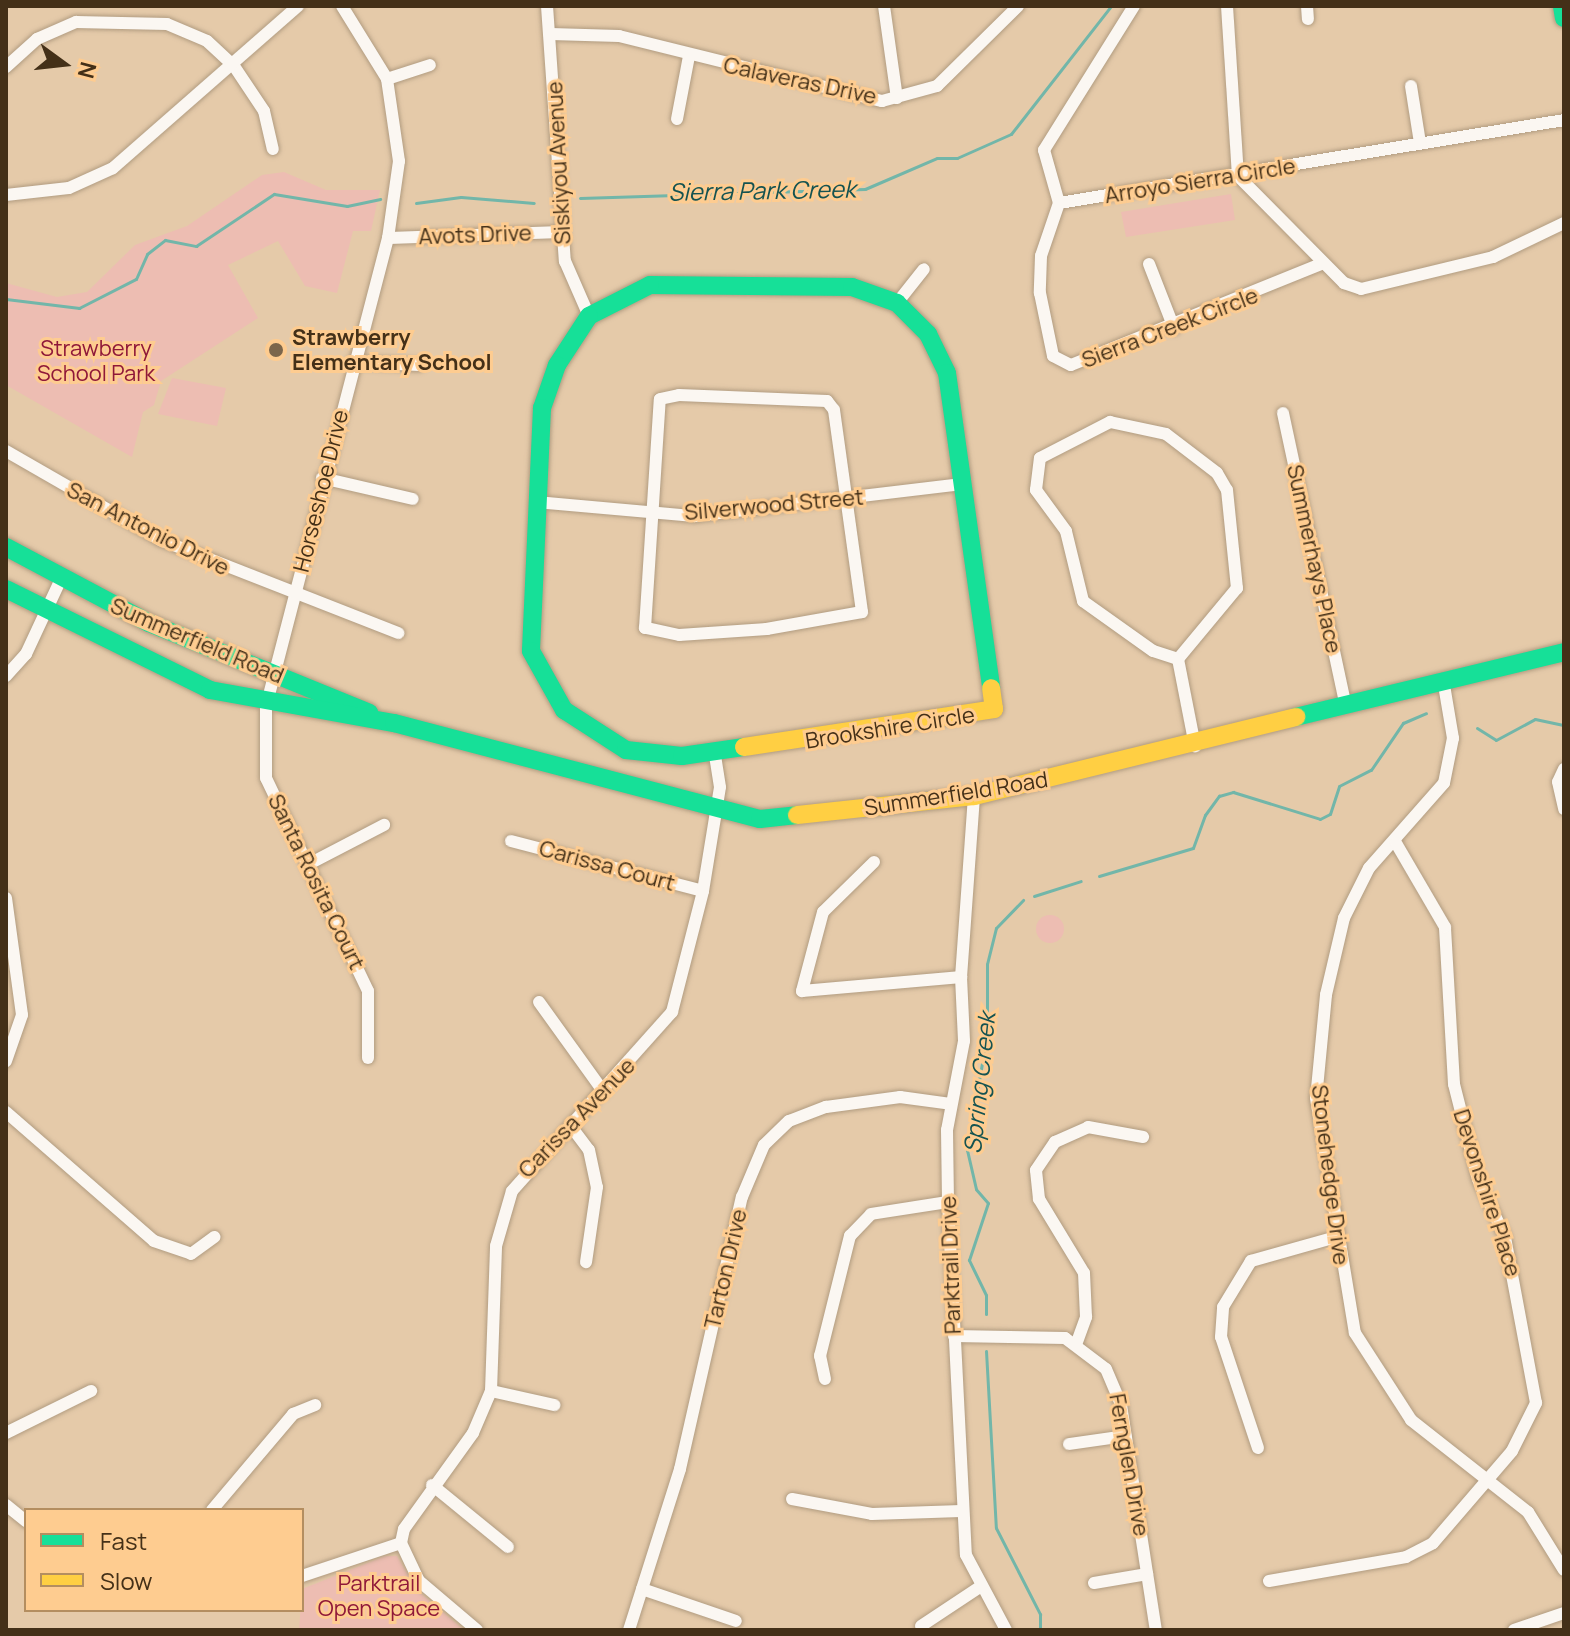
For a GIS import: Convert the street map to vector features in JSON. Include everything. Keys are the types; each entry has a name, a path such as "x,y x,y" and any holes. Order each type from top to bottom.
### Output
{"street":[{"path":"6,195 69,188 113,168 234,66 298,6"},
{"name":"Horseshoe Drive","path":"266,705 322,478 388,238 399,161 387,79 342,6"},
{"name":"Siskiyou Avenue","path":"547,6 562,232 572,287 589,316"},
{"path":"884,6 897,98"},
{"name":"Calaveras Drive","path":"551,34 619,36 861,98 897,98 937,86 1018,6"},
{"path":"1059,203 1044,150 1134,6"},
{"path":"1227,6 1238,176 1321,264 1361,289 1493,257 1564,223"},
{"path":"1562,6 1564,18"},
{"path":"6,67 37,39 76,22 125,20 167,24 207,41 234,66 264,111 273,149"},
{"path":"677,119 689,56"},
{"path":"387,79 430,65"},
{"path":"1411,86 1420,143"},
{"name":"Arroyo Sierra Circle","path":"1059,203 1564,120"},
{"name":"Sierra Creek Circle","path":"1059,203 1038,270 1053,356 1086,365 1321,264"},
{"name":"Avots Drive","path":"388,238 562,232"},
{"path":"1149,264 1174,328"},
{"path":"897,303 924,269"},
{"name":"Brookshire Circle","path":"650,285 852,287 897,303 928,334 947,373 994,709 715,754 651,754 602,740 564,710 535,670 529,622 542,408 557,365 589,316 650,285"},
{"path":"353,362 419,365"},
{"path":"679,395 827,401 848,499 862,612 767,629 679,635 645,628 648,513 660,399 679,395"},
{"name":"Summerhays Place","path":"1283,413 1346,706"},
{"path":"1110,422 1166,434 1217,473 1227,490 1237,588 1178,659 1153,651 1083,601 1066,531 1036,490 1040,458 1110,422"},
{"name":"San Antonio Drive","path":"6,451 161,540 398,633"},
{"path":"322,478 413,499"},
{"name":"Silverwood Street","path":"536,502 694,516 964,484"},
{"name":"Summerfield Road","path":"6,547 60,581 394,723 716,812 794,818 974,796 1195,746 1564,652"},
{"path":"6,676 50,609 60,581"},
{"name":"Summerfield Road","path":"6,589 50,609 156,668 266,705 394,723"},
{"path":"1178,659 1195,746"},
{"name":"Stonehedge Drive","path":"1444,685 1453,738 1444,783 1357,890 1326,995 1316,1098 1336,1237 1355,1333 1388,1393 1548,1534 1564,1570"},
{"name":"Santa Rosita Court","path":"266,705 266,778 368,991 368,1058"},
{"name":"Carissa Avenue","path":"401,1543 413,1509 473,1433 491,1391 496,1246 506,1207 529,1165 603,1091 672,1012 703,891 716,812 715,754"},
{"path":"1564,769 1558,782 1564,809"},
{"name":"Parktrail Drive","path":"974,796 961,977 964,1041 951,1104 948,1202 961,1511 966,1555 980,1587 1006,1630"},
{"path":"307,865 384,825"},
{"name":"Carissa Court","path":"511,841 703,891"},
{"name":"Devonshire Place","path":"1269,1581 1421,1550 1451,1527 1526,1427 1537,1383 1505,1237 1478,1179 1454,1084 1445,927 1396,843"},
{"path":"874,862 823,912 802,991 961,977"},
{"path":"6,898 22,1015 6,1061"},
{"path":"539,1002 603,1091"},
{"name":"Tarton Drive","path":"629,1630 680,1469 742,1197 764,1145 789,1121 826,1107 900,1097 951,1104"},
{"path":"6,1112 154,1241 191,1254 214,1237"},
{"path":"570,1125 589,1150 597,1187 586,1262"},
{"path":"954,1336 1077,1342 1086,1317 1084,1273 1039,1199 1036,1170 1055,1142 1088,1127 1143,1137"},
{"path":"825,1379 820,1356 850,1236 871,1214 948,1202"},
{"path":"1258,1448 1221,1337 1223,1307 1251,1261 1269,1250 1336,1237"},
{"name":"Fernglen Drive","path":"1077,1342 1117,1387 1156,1630"},
{"path":"6,1433 91,1391"},
{"path":"491,1391 554,1405"},
{"path":"214,1508 293,1414 315,1405"},
{"path":"1069,1444 1125,1436"},
{"path":"432,1485 508,1547"},
{"path":"792,1499 872,1514 961,1511"},
{"path":"6,1505 24,1519"},
{"path":"304,1575 401,1543 419,1581 477,1630"},
{"path":"1094,1583 1147,1574"},
{"path":"921,1626 980,1587"},
{"path":"642,1589 736,1621"},
{"path":"1514,1630 1564,1613"}],"green space":[{"name":"Strawberry School Park","path":"284,172 326,190 380,190 371,231 353,231 337,293 305,286 278,241 228,265 258,318 161,381 154,405 143,412 132,457 6,385 6,283 57,297 87,292 135,245 187,226 262,175"},
{"path":"1231,194 1235,220 1126,237 1121,212"},
{"path":"172,378 226,388 217,426 158,414"},
{"path":"1050,915 1060,919 1064,929 1060,939 1050,943 1040,939 1036,929 1040,919"},
{"name":"Parktrail Open Space","path":"385,1556 397,1556 418,1591 464,1630 299,1630 300,1612 304,1612 304,1588"}],"waterway":[{"name":"Sierra Park Creek","path":"580,198 865,189 937,158 957,158 1011,134 1111,6"},
{"name":"Sierra Park Creek","path":"6,299 79,308 136,279 147,254 165,240 196,246 274,194 347,206 380,199"},
{"name":"Sierra Park Creek","path":"416,203 461,197 534,203"},
{"name":"Spring Creek","path":"1099,876 1193,848 1205,815 1219,796 1233,792 1320,819 1330,814 1339,786 1371,770 1403,723 1426,713"},
{"name":"Spring Creek","path":"1477,728 1496,740 1535,719 1564,725"},
{"name":"Spring Creek","path":"1034,896 1081,881"},
{"name":"Spring Creek","path":"986,1314 986,1295 969,1260 988,1203 976,1189 967,1150 987,1034 987,964 996,928 1023,900"},
{"name":"Spring Creek","path":"986,1351 996,1528 1040,1614 1040,1630"}],"traffic: fast":[{"path":"1562,6 1564,18"},
{"path":"650,285 852,287 897,303 928,334 947,373 991,688"},
{"path":"650,285 589,316 557,365 542,408 531,651 564,710 626,750 682,756 744,747"},
{"path":"6,547 149,623 369,713"},
{"path":"6,589 210,690 394,723 760,819 797,815"},
{"path":"1296,717 1564,652"}],"traffic: slow":[{"path":"744,747 994,709 991,688"},
{"path":"797,815 974,796 1296,717"}],"place":[{"name":"Strawberry Elementary School","path":"276,350"}]}
